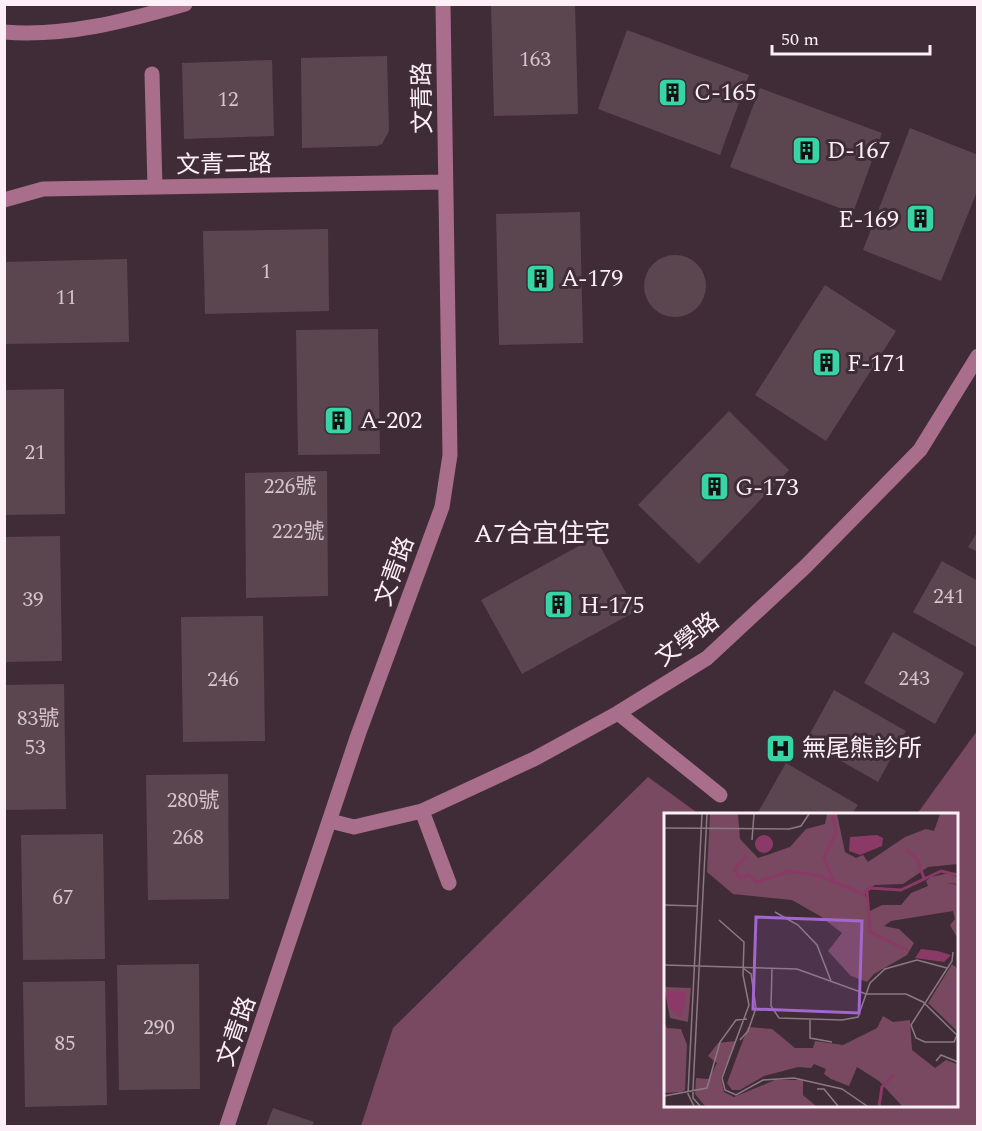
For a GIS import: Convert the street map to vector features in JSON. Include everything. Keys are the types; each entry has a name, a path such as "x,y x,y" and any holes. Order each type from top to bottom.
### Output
{"street":[{"path":"4,32 74,31 129,20 185,4"},
{"name":"文青路","path":"227,1126 358,735 442,507 450,455 443,4"},
{"path":"152,74 155,188"},
{"name":"文青二路","path":"4,200 43,189 445,182"},
{"name":"文學路","path":"330,820 354,827 422,811 534,759 618,713 707,658 806,566 920,450 978,356"},
{"path":"618,713 720,795"},
{"path":"422,811 449,883"}],"shaded area":[{"path":"977,731 977,1126 361,1126 393,1028 648,777 698,813 664,813 664,1107 958,1107 958,813 918,813"}],"building":[{"path":"491,4 575,4 578,114 494,116"},
{"name":"C-165","path":"627,30 749,75 720,155 598,109"},
{"path":"387,56 389,131 382,144 302,148 301,58"},
{"path":"272,60 274,136 184,139 182,63"},
{"name":"D-167","path":"760,88 882,133 853,213 730,167"},
{"name":"E-169","path":"910,128 978,155 978,189 941,281 863,250"},
{"name":"A-179","path":"580,212 583,343 499,345 496,214"},
{"path":"328,229 329,311 205,314 203,231"},
{"path":"669,255 681,255 697,264 704,274 706,286 704,298 697,308 681,317 669,317 658,312 649,303 644,292 644,280 649,269 658,260"},
{"path":"127,259 129,342 5,344 4,262"},
{"name":"F-171","path":"825,285 896,331 826,441 755,395"},
{"name":"A-202","path":"378,329 380,454 298,455 296,330"},
{"path":"64,389 65,514 4,515 4,390"},
{"name":"G-173","path":"729,411 789,470 699,564 638,505"},
{"path":"327,471 328,596 246,598 245,473"},
{"path":"978,531 978,552 968,547"},
{"path":"60,536 62,661 4,662 4,537"},
{"name":"H-175","path":"595,537 636,611 522,674 481,600"},
{"path":"942,561 978,581 978,648 913,612"},
{"path":"263,616 265,741 183,742 181,617"},
{"path":"893,632 964,673 935,724 864,683"},
{"path":"64,684 66,809 4,810 4,685"},
{"path":"834,690 906,731 878,782 806,741"},
{"path":"786,763 858,805 853,813 758,813"},
{"path":"228,774 229,899 148,900 146,775"},
{"path":"103,834 105,959 23,960 21,835"},
{"path":"199,964 200,1089 119,1090 117,965"},
{"path":"105,981 107,1105 25,1107 23,982"},
{"path":"273,1108 314,1122 312,1126 266,1126"}],"place":[{"name":"C-165","path":"673,92"},
{"name":"D-167","path":"806,150"},
{"name":"E-169","path":"920,219"},
{"name":"A-179","path":"540,278"},
{"name":"F-171","path":"826,363"},
{"name":"A-202","path":"339,420"},
{"name":"G-173","path":"714,487"},
{"name":"H-175","path":"559,605"},
{"name":"無尾熊診所","path":"781,748"}],"district":[{"name":"A7合宜住宅","path":"542,533"}]}
